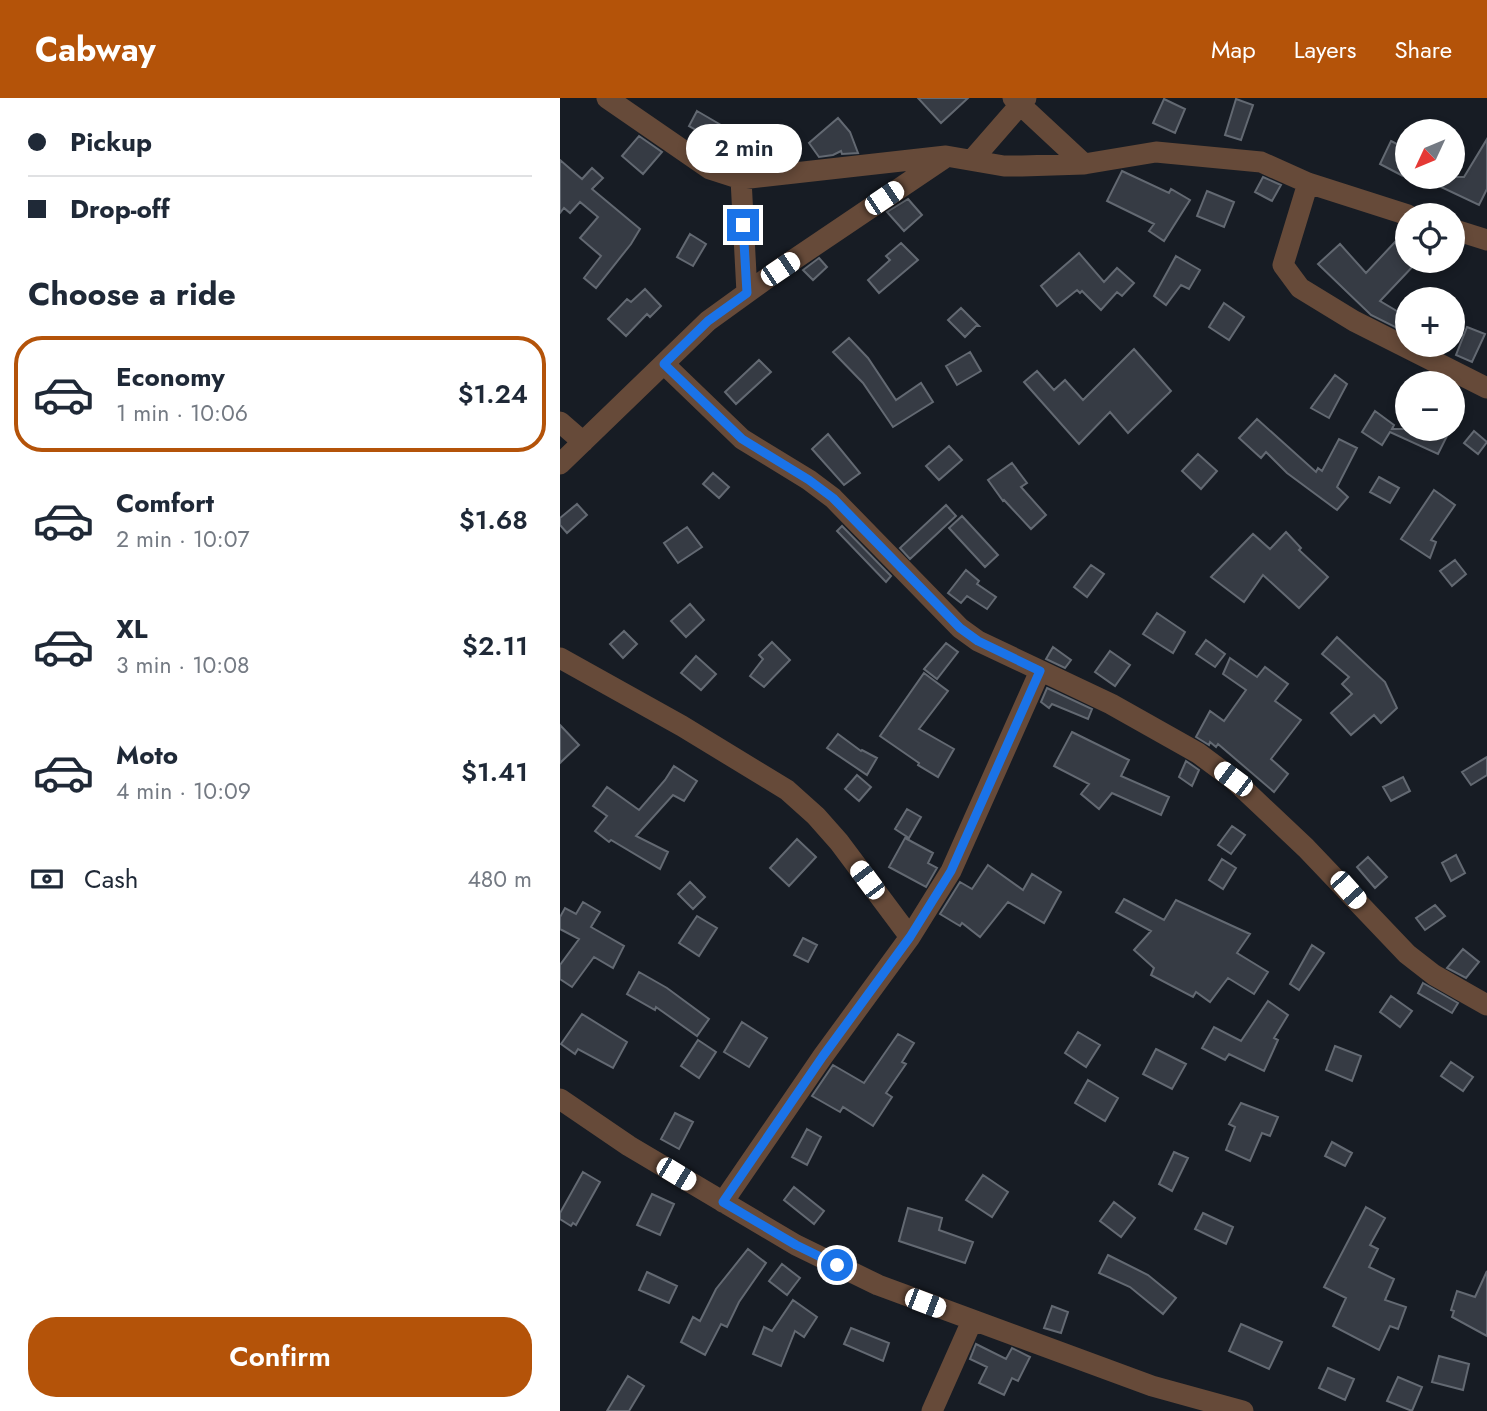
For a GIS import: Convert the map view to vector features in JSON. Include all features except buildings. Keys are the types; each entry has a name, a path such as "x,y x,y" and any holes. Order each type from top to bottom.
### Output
{"street":[{"path":"607,98 710,169 741,179 946,156 1004,166 1084,164 1156,152 1261,162 1308,183 1395,211"},
{"path":"972,160 1020,100 1084,164"},
{"path":"560,464 708,321 946,156"},
{"path":"741,179 747,293"},
{"path":"1308,183 1283,265 1300,288 1354,321 1487,388"},
{"path":"1465,233 1487,240"},
{"path":"664,364 742,439 833,498 960,628 978,641 1111,704 1198,753 1233,779 1306,848 1407,954 1434,975 1487,1005"},
{"path":"560,422 583,442"},
{"path":"560,658 682,726 787,790 816,816 839,842 910,937"},
{"path":"723,1202 823,1056 910,937 951,871 1040,671"},
{"path":"560,1098 629,1146 796,1245 878,1285 1152,1386 1243,1411"},
{"path":"932,1411 972,1321"}],"route":[{"path":"743,225 747,293 708,321 664,364 742,439 833,498 960,628 978,641 1040,671 951,871 910,937 823,1056 723,1202 796,1245 837,1265"}]}
